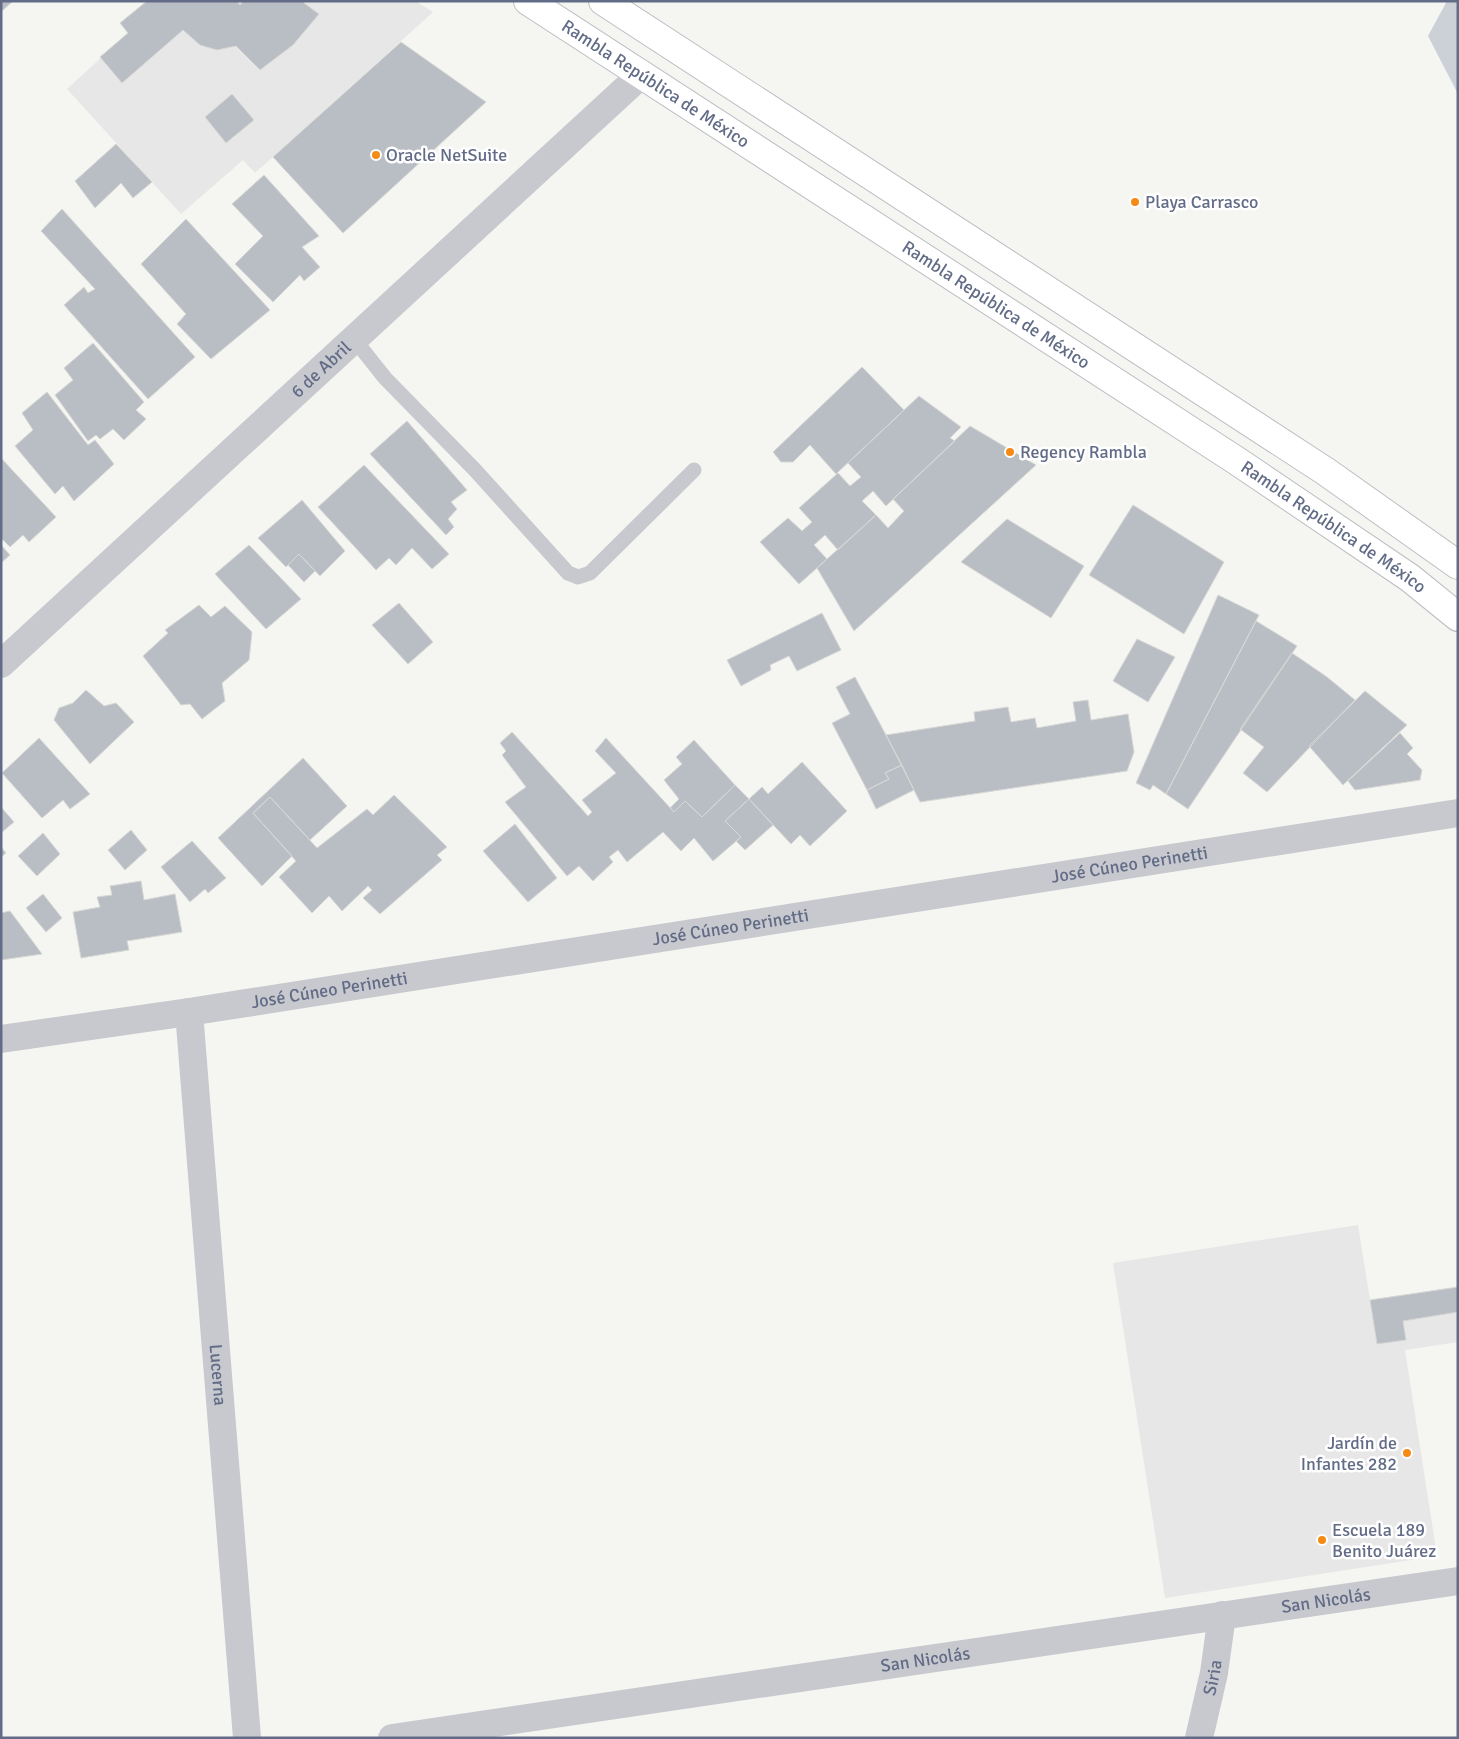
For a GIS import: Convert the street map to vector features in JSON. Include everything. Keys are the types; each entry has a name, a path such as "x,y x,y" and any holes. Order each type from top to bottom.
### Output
{"main road":[{"name":"Rambla República de México","path":"528,1 1237,461 1410,578 1458,616"},
{"path":"603,1 1317,465 1458,565"}],"street":[{"name":"6 de Abril","path":"1,664 642,74"},
{"name":"José Cúneo Perinetti","path":"1,1039 189,1012 1458,814"},
{"name":"Lucerna","path":"189,1012 247,1738"},
{"name":"San Nicolás","path":"392,1738 1458,1581"},
{"name":"Siria","path":"1199,1738 1214,1673 1222,1615"}],"lane":[{"path":"354,339 385,378 475,470 568,572 578,577 590,573 694,470"}],"shaded area":[{"path":"147,1 415,1 433,12 255,173 243,160 181,214 67,89 128,33 120,23"},
{"path":"1447,1 1458,1 1458,94 1428,36"},
{"path":"1358,1225 1370,1300 1458,1287 1458,1342 1405,1350 1437,1556 1165,1598 1113,1263"}],"building":[{"path":"1,1 13,1 2,11"},
{"path":"147,1 237,1 240,5 243,1 306,1 304,3 319,14 293,45 260,70 236,46 217,50 200,45 183,30 122,83 100,57 128,33 120,23"},
{"path":"401,42 486,102 343,233 273,157"},
{"path":"232,94 254,120 226,143 205,117"},
{"path":"116,144 152,182 133,198 121,183 95,208 75,181"},
{"path":"264,175 319,236 302,247 320,267 304,281 300,275 273,302 235,264 263,236 232,204"},
{"path":"62,209 195,357 148,399 64,305 84,287 88,293 95,289 41,231"},
{"path":"186,219 270,310 211,359 177,324 186,314 141,264"},
{"path":"93,343 144,402 136,410 146,419 124,440 113,429 100,439 96,435 88,441 55,395 73,380 64,368"},
{"path":"862,367 904,410 836,474 810,445 793,462 781,462 773,452"},
{"path":"47,392 88,445 95,440 114,464 74,501 63,486 55,494 15,446 33,430 22,413"},
{"path":"919,396 961,427 950,438 955,441 886,506 873,491 862,501 876,515 838,550 825,535 814,545 827,559 799,584 760,542 788,518 802,531 812,522 799,508 838,473 850,486 861,477 848,463"},
{"path":"407,421 467,490 451,502 457,509 448,519 454,527 446,535 370,454"},
{"path":"970,426 1036,465 854,631 817,568 876,515 888,528 904,511 893,499"},
{"path":"1,458 56,517 29,542 23,535 10,547 1,538"},
{"path":"364,465 449,554 432,569 412,548 396,565 389,558 376,570 318,507"},
{"path":"302,500 345,551 320,576 299,554 286,567 258,538"},
{"path":"1133,505 1224,562 1184,634 1089,575"},
{"path":"1007,519 1084,566 1051,618 961,562"},
{"path":"1,545 10,555 1,563"},
{"path":"249,545 301,599 266,629 215,574"},
{"path":"299,554 315,571 304,582 288,565"},
{"path":"1218,595 1259,615 1166,794 1153,785 1150,790 1136,783"},
{"path":"399,603 433,642 408,664 372,625"},
{"path":"199,605 211,617 225,606 252,632 249,660 222,683 225,701 202,719 190,704 181,705 143,656 168,633 165,630"},
{"path":"822,613 841,650 797,671 789,656 770,665 771,670 741,686 727,660"},
{"path":"1256,621 1297,646 1188,809 1166,794"},
{"path":"1137,639 1175,657 1148,702 1113,681"},
{"path":"1292,653 1327,677 1355,700 1267,792 1243,773 1264,747 1240,729"},
{"path":"855,677 902,765 885,773 889,779 867,790 832,723 850,714 836,687"},
{"path":"86,690 104,706 116,703 134,722 90,764 54,720 59,708 73,703"},
{"path":"1365,691 1407,725 1343,785 1309,746"},
{"path":"1088,700 1091,720 1128,714 1134,752 1127,771 920,802 886,735 975,721 974,712 1008,707 1011,722 1035,718 1037,728 1076,721 1073,702"},
{"path":"512,732 588,816 592,812 582,800 616,773 595,751 606,738 674,812 685,801 702,817 735,785 749,799 725,821 741,837 713,861 694,838 681,851 663,832 627,862 618,850 609,857 613,862 593,881 579,866 567,876 505,802 526,787 502,755 506,751 500,743"},
{"path":"1400,733 1413,748 1407,754 1422,770 1420,780 1355,790 1348,781"},
{"path":"39,738 90,794 70,809 63,800 42,818 2,773"},
{"path":"694,740 735,785 702,817 685,801 674,812 670,808 679,799 664,780 682,764 676,757"},
{"path":"303,758 347,806 310,840 270,797 253,813 292,856 262,886 218,838"},
{"path":"802,762 847,811 810,846 800,835 791,844 749,799 762,787 768,794"},
{"path":"902,765 914,790 876,809 867,790 889,779 885,773"},
{"path":"394,795 447,847 437,855 442,860 380,914 363,898 372,890 368,886 342,911 329,896 312,913 279,877 296,861 253,813 270,797 317,848 367,809 373,815"},
{"path":"749,799 773,825 745,850 736,841 741,837 725,821"},
{"path":"1,807 14,822 1,833"},
{"path":"515,824 557,878 528,902 483,851"},
{"path":"131,830 147,850 125,870 108,850"},
{"path":"43,833 60,854 37,876 18,856"},
{"path":"192,841 226,878 208,893 205,889 190,902 161,867"},
{"path":"1,847 6,853 1,857"},
{"path":"141,881 144,900 175,894 182,932 127,941 129,950 81,958 73,912 100,907 97,897 112,895 110,886"},
{"path":"43,894 62,918 46,932 26,908"},
{"path":"10,911 42,954 1,960 1,913"},
{"path":"1458,1287 1458,1312 1403,1321 1406,1340 1377,1344 1370,1300"}],"place":[{"name":"Oracle NetSuite","path":"376,155"},
{"name":"Playa Carrasco","path":"1135,202"},
{"name":"Regency Rambla","path":"1010,452"},
{"name":"Jardín de Infantes 282","path":"1407,1453"},
{"name":"Escuela 189 Benito Juárez","path":"1322,1540"}]}
